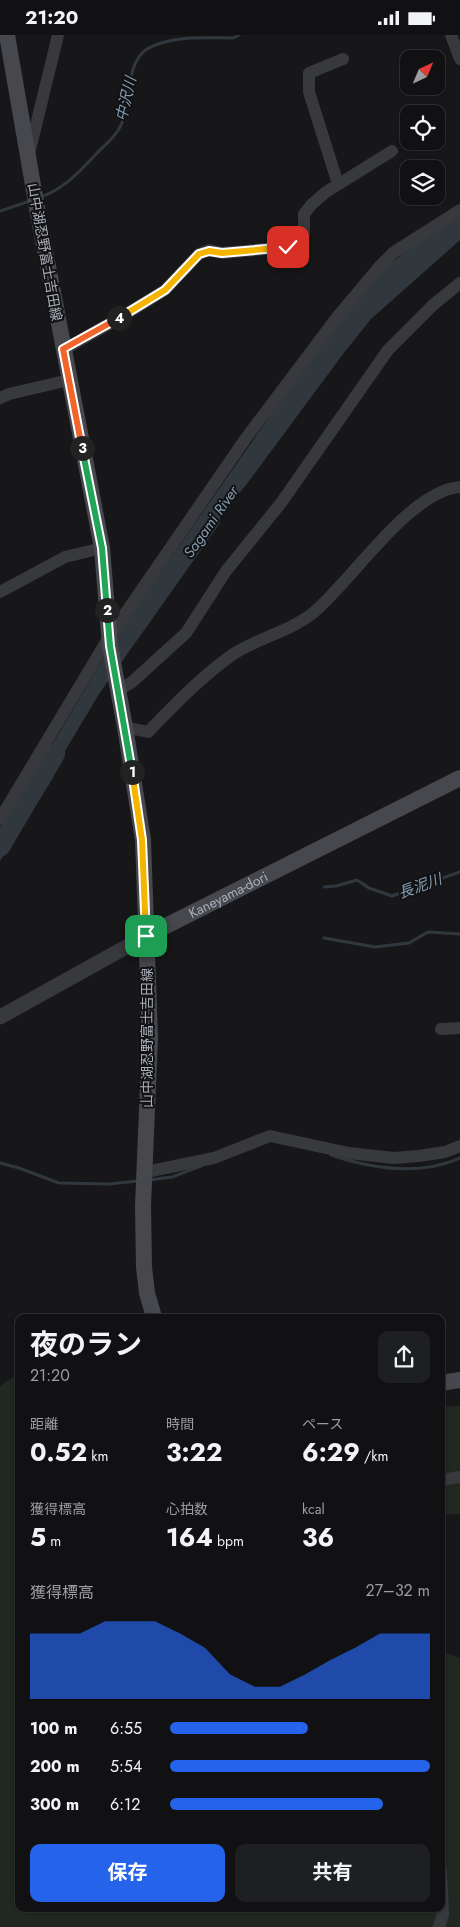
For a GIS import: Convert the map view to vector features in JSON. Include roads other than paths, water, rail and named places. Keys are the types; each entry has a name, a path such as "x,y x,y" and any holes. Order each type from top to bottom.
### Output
{"main road":[{"name":"山中湖忍野富士吉田線","path":"7,35 38,214 102,548 110,641 142,840 150,1038 144,1206 144,1267 147,1293 153,1314"},
{"name":"Kaneyama-dori","path":"146,936 460,778"},
{"path":"445,1382 460,1380"}],"street":[{"path":"29,163 58,35"},
{"path":"451,35 460,59"},
{"path":"338,184 309,91 309,73 343,59"},
{"path":"63,349 165,290 199,254 209,251 222,253 288,247 300,241 304,234 304,214 312,203 338,184 392,151"},
{"path":"0,819 110,641 246,438 337,317 394,252 460,210"},
{"path":"117,688 132,681 186,633 226,571 280,503 388,350 433,305 460,283"},
{"path":"0,398 9,394 69,380"},
{"path":"125,727 148,732 182,697 232,655 295,625 312,613 354,572 386,535 414,510 432,497 451,487 460,487"},
{"path":"0,592 64,557 102,548"},
{"name":"Kaneyama-dori","path":"0,1017 146,936"},
{"path":"441,1029 460,1028"},
{"path":"146,1172 214,1158 270,1136 349,1153 394,1158 419,1156 460,1146"},
{"path":"445,1479 460,1477"},
{"path":"439,1927 443,1912"}],"water":[{"path":"460,215 460,240 371,319 246,485 220,516 220,523 99,694 59,761 53,778 0,861 0,832 28,790 36,788 43,777 39,773 40,765 119,632 300,373 377,275 414,244"}],"waterway":[{"name":"中沢川","path":"41,197 58,189 73,177 116,133 124,118 135,65 147,49 178,39 233,38 239,35"},
{"name":"中沢川","path":"0,211 30,201"},
{"name":"Sagami River","path":"0,847 55,754"},
{"name":"長泥川","path":"324,887 336,886 357,880 369,888 392,896 460,872"},
{"path":"324,938 375,947 409,943 428,932 460,934"},
{"path":"331,1155 363,1164 396,1169 428,1167 460,1158"},
{"path":"0,1163 59,1183 109,1184 138,1181"},
{"path":"149,1180 172,1177 201,1166"}]}
